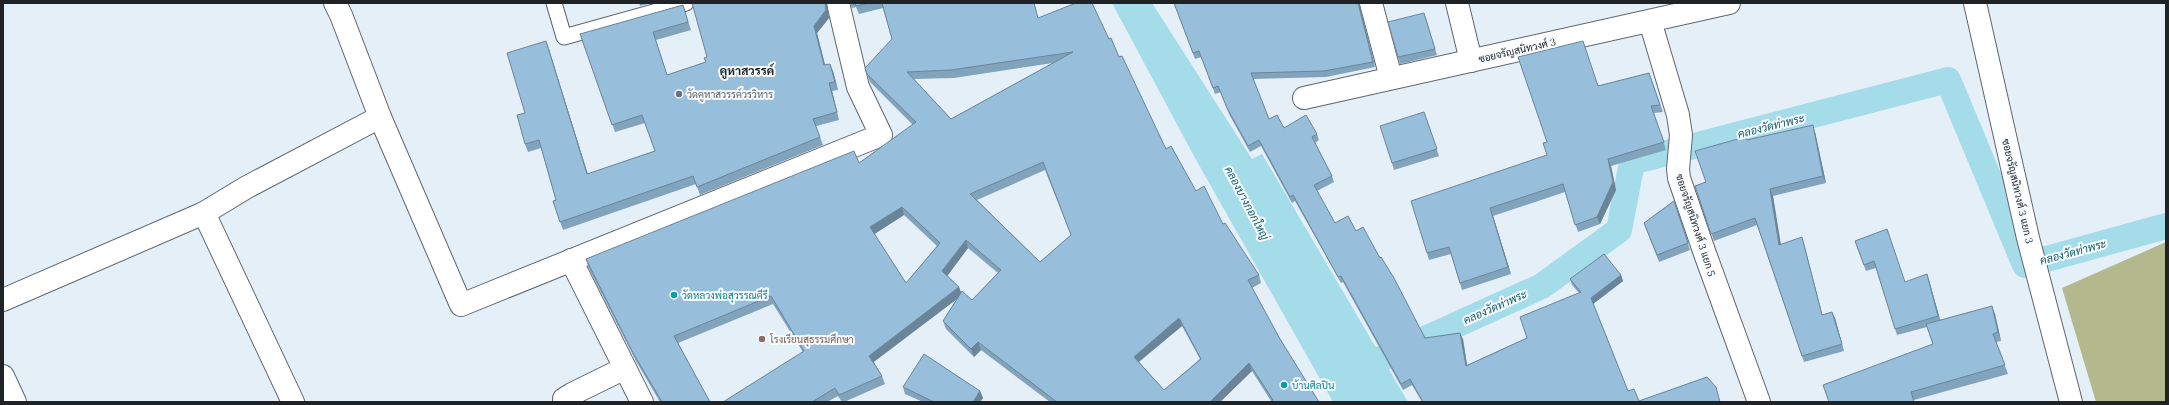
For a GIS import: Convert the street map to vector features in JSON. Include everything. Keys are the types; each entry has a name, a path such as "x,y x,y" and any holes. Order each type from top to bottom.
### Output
{"street":[{"path":"335,3 380,117 461,305 881,135 858,87 838,3"},
{"path":"1371,3 1391,78"},
{"path":"1457,3 1471,61"},
{"name":"ซอยจรัญสนิทวงศ์ 3","path":"1304,98 1650,21 1692,7 1729,3"},
{"name":"ซอยจรัญสนิทวงศ์ 3 แยก 3","path":"1975,3 2028,238 2071,402"},
{"name":"ซอยจรัญสนิทวงศ์ 3 แยก 5","path":"1650,21 1678,115 1681,135 1678,169 1704,251 1759,402"},
{"path":"3,300 204,214 247,187 380,117"},
{"path":"204,214 293,402"},
{"path":"570,260 642,402"},
{"path":"564,402 564,399 572,394 625,368"},
{"path":"3,376 15,402"}],"lane":[{"path":"554,3 564,37 686,3"}],"green space":[{"path":"2166,242 2166,402 2096,402 2062,288"}],"water":[{"name":"คลองบางกอกใหญ่","path":"1112,3 1152,3 1252,159 1262,154 1408,402 1333,402 1195,158"}],"building":[{"path":"692,3 825,3 826,10 814,26 824,65 830,64 835,82 829,83 837,112 813,119 820,137 697,187 693,176 560,222 553,201 556,200 539,140 525,144 517,115 525,113 507,53 546,41 587,174 655,151 642,115 612,125 580,34 683,5 688,22 653,32 667,75 706,62 704,58 707,57"},
{"path":"855,3 869,3 856,6"},
{"path":"882,3 1034,3 1038,18 1076,3 1092,3 1109,39 1111,38 1119,57 1122,56 1166,149 1171,146 1196,191 1204,186 1223,224 1225,223 1259,275 1248,280 1280,339 1319,402 1270,402 1273,400 1249,363 1210,402 1057,402 978,342 971,349 943,321 962,291 972,300 1001,270 966,240 942,271 959,287 869,356 882,376 839,395 835,388 812,402 723,402 804,351 771,296 674,336 710,402 662,402 633,353 586,259 854,151 859,163 916,122 867,74 865,68 892,39","holes":["1073,52 951,119 907,72 951,70","1043,162 1071,235 1040,262 970,194","902,207 940,243 906,283 870,227","1179,318 1201,359 1164,390 1134,357"]},
{"path":"1174,3 1358,3 1373,62 1324,71 1251,73 1269,119 1277,115 1284,128 1306,115 1317,134 1312,137 1332,176 1314,185 1335,223 1348,216 1356,231 1363,227 1380,258 1381,257 1394,278 1425,338 1460,333 1466,366 1527,338 1520,317 1581,292 1570,279 1604,254 1621,275 1591,298 1628,391 1634,389 1639,401 1707,377 1716,387 1720,402 1423,402 1410,379 1401,384 1341,276 1338,277 1293,195 1290,197 1259,140 1248,146 1227,108 1218,86 1213,88 1199,51 1193,53"},
{"path":"1424,13 1435,49 1398,57 1388,22"},
{"path":"1583,41 1598,86 1649,73 1660,105 1651,106 1664,142 1608,159 1613,182 1597,217 1575,225 1563,184 1490,208 1508,267 1460,283 1449,247 1427,253 1411,201 1547,155 1543,143 1547,142 1518,57"},
{"path":"1424,112 1437,149 1392,163 1380,126"},
{"path":"1813,125 1823,176 1770,189 1779,245 1802,237 1822,315 1832,312 1842,344 1802,356 1755,218 1711,234 1695,186 1706,182 1695,151 1745,137 1747,140"},
{"path":"1674,201 1688,243 1657,255 1644,223"},
{"path":"1887,229 1905,282 1927,274 1938,316 1895,329 1874,261 1864,265 1855,241"},
{"path":"1992,306 1998,332 1993,334 2005,365 1911,392 1914,402 1829,402 1823,385 1933,344 1926,324"},
{"path":"924,354 980,391 973,402 934,402 903,387"}],"waterway":[{"name":"คลองวัดท่าพระ","path":"1350,373 1542,286 1619,230 1632,162 1948,80 2025,265 2166,226"}],"place":[{"name":"วัดคูหาสวรรค์วรวิหาร","path":"679,94"},
{"name":"วัดหลวงพ่อสุวรรณคีรี","path":"674,295"},
{"name":"โรงเรียนสุธรรมศึกษา","path":"762,339"},
{"name":"บ้านศิลปิน","path":"1284,385"}],"district":[{"name":"คูหาสวรรค์","path":"747,71"}]}
